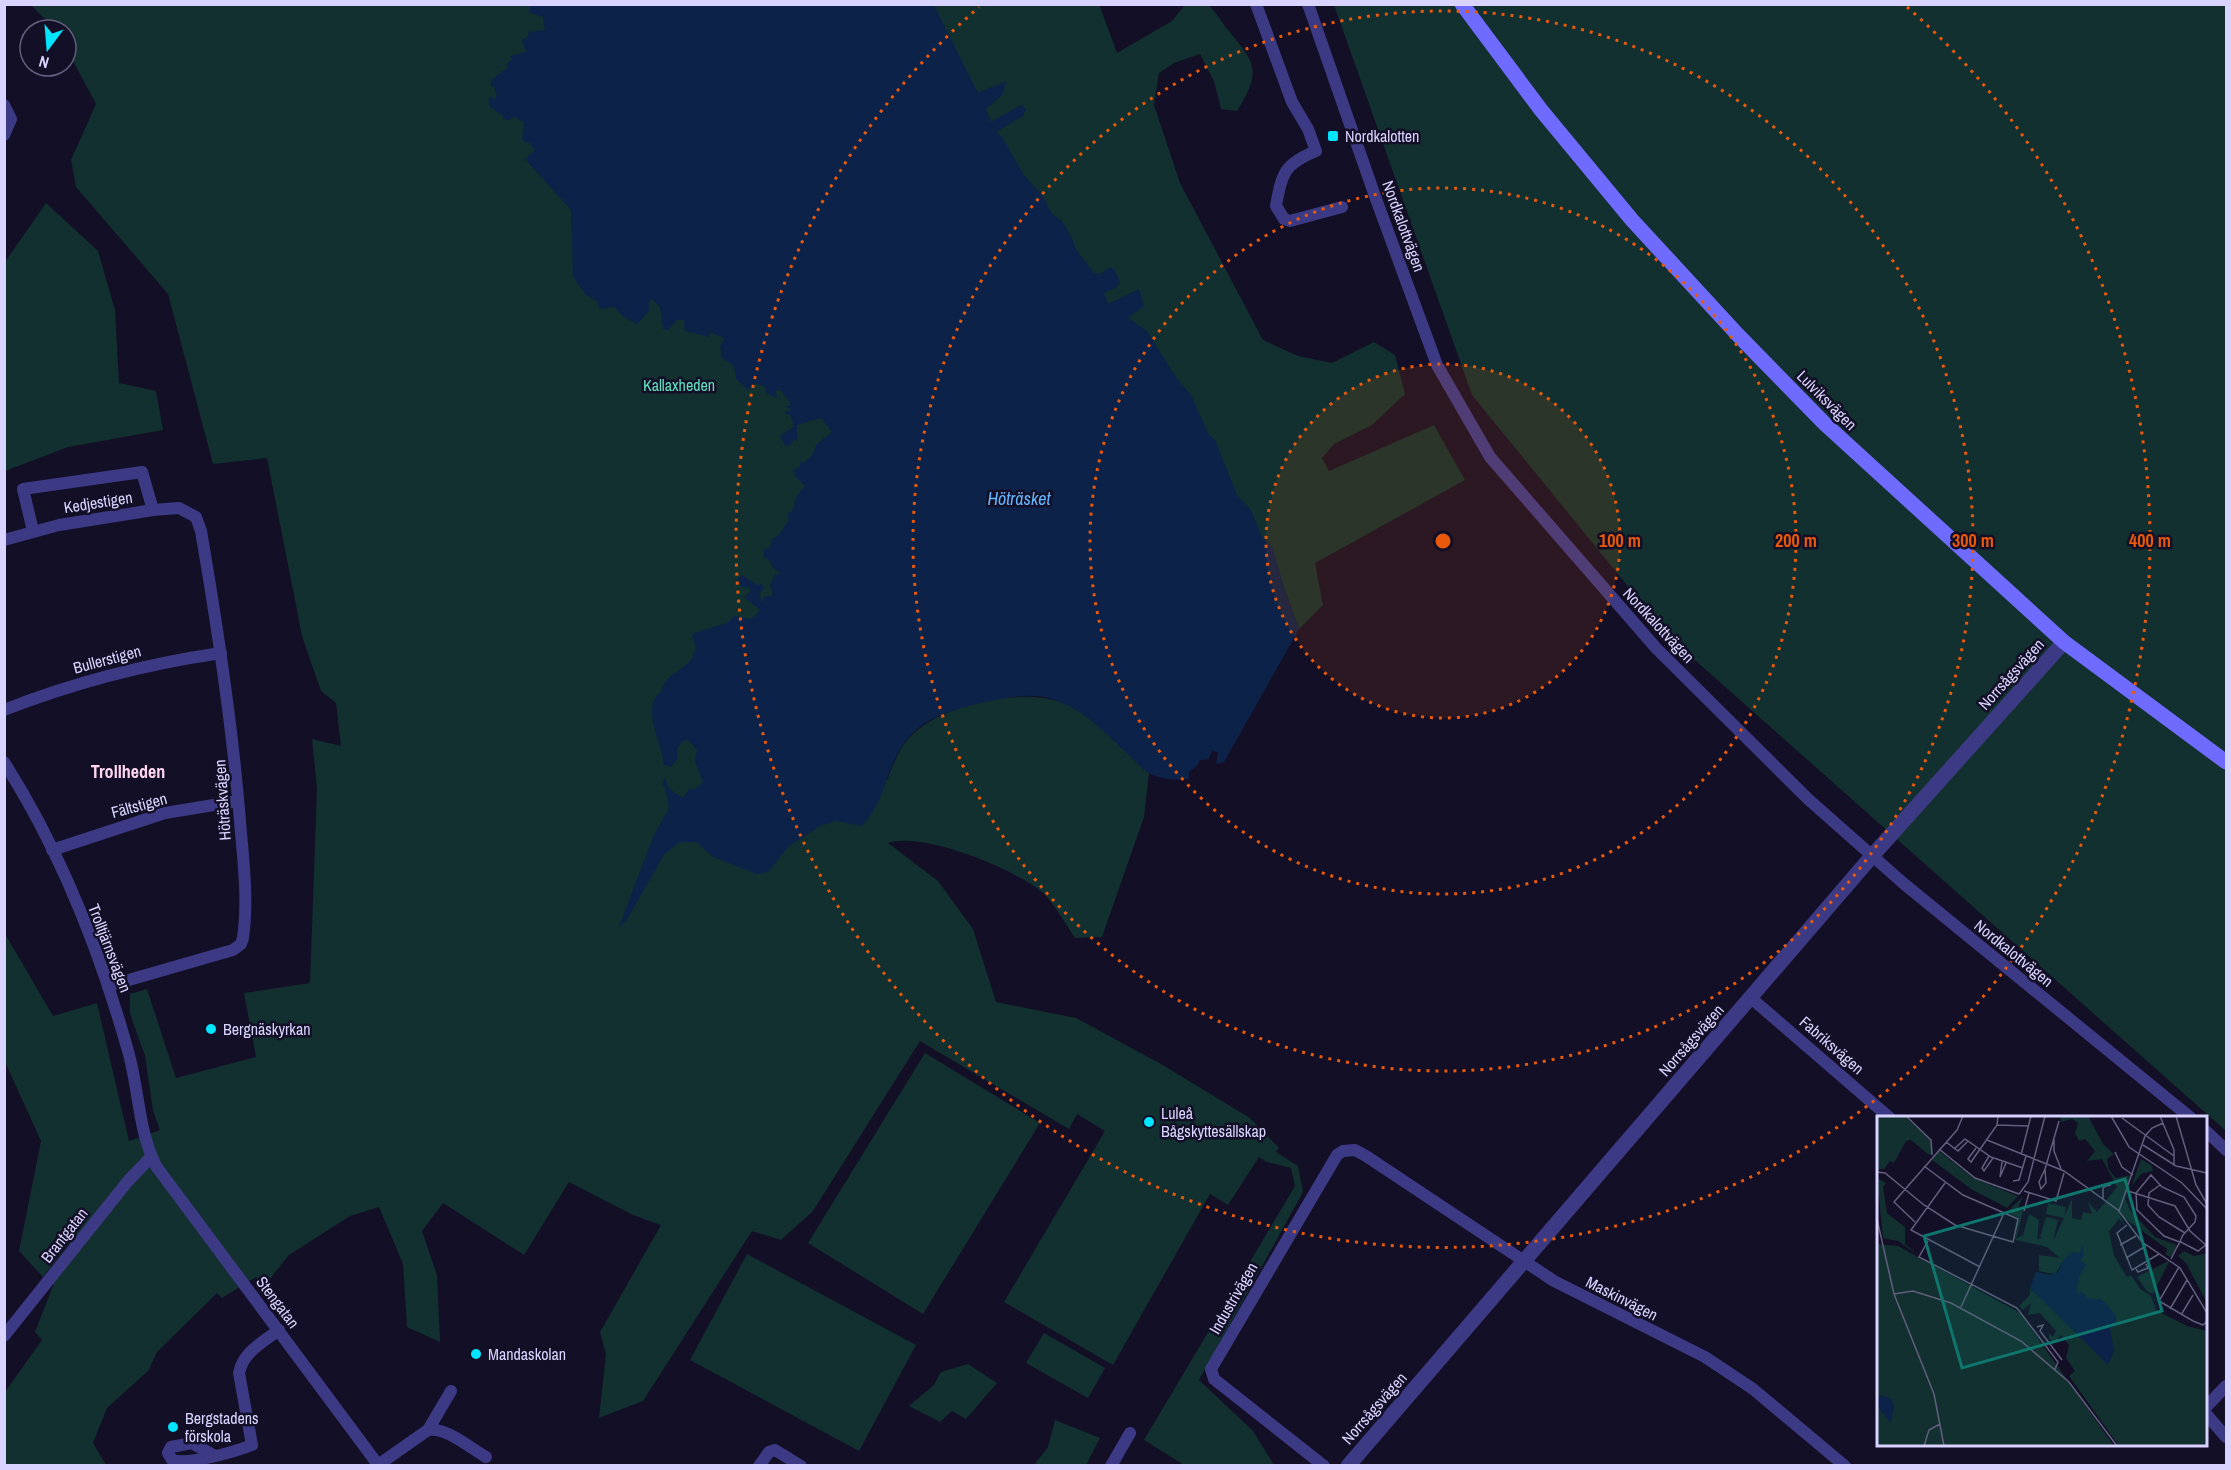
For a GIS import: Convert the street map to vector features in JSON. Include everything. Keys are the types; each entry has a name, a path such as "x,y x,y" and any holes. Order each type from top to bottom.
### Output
{"main road":[{"name":"Lulviksvägen","path":"1462,4 1540,110 1617,202 1738,335 1833,432 2064,642 2226,762"}],"street":[{"path":"1256,4 1292,102 1308,129 1316,151 1288,165 1280,183 1276,206 1279,213 1290,221 1342,207"},
{"name":"Nordkalottvägen","path":"1308,4 1437,365 1490,458 1656,648 1808,799 1872,856 2189,1116"},
{"path":"4,135 11,119 6,107"},
{"path":"33,531 23,489 142,472 153,510"},
{"name":"Kedjestigen","path":"4,540 33,531 153,510 179,508 196,517"},
{"name":"Höträskvägen","path":"108,986 146,973 233,950 241,944 244,930 244,869 236,761 201,531 196,517"},
{"name":"Norrsågsvägen","path":"1348,1466 1872,856 2064,642"},
{"name":"Bullerstigen","path":"4,710 81,682 121,671 221,653"},
{"name":"Trolltjärnsvägen","path":"4,762 52,850 108,986 128,1052 141,1122 152,1157"},
{"name":"Fältstigen","path":"52,850 165,813 238,801"},
{"name":"Fabriksvägen","path":"1751,998 1888,1116"},
{"path":"2207,1133 2226,1150"},
{"name":"Industrivägen","path":"1324,1466 1214,1379 1211,1369 1337,1155 1343,1151 1355,1150 1380,1165"},
{"name":"Stengatan","path":"152,1157 379,1465"},
{"name":"Brantgatan","path":"4,1336 128,1181 152,1157"},
{"name":"Maskinvägen","path":"1380,1165 1554,1281 1714,1364 1771,1403 1845,1466"},
{"path":"213,1455 252,1445 239,1373 240,1366 251,1351 279,1330"},
{"path":"2207,1405 2226,1386"},
{"path":"379,1465 428,1430 451,1391"},
{"path":"2207,1416 2226,1437"},
{"path":"428,1430 443,1433 486,1457"},
{"path":"1111,1466 1130,1433"},
{"path":"759,1466 769,1452 775,1450 801,1466"}],"green space":[{"name":"Kallaxheden","path":"1099,4 1117,53 1172,21 1185,5 1208,5 1214,10 1250,60 1252,77 1250,87 1237,111 1221,109 1214,81 1200,54 1174,63 1159,73 1154,105 1180,183 1263,340 1298,356 1332,363 1374,342 1395,355 1405,394 1372,425 1334,444 1322,458 1329,471 1434,425 1465,480 1315,563 1323,605 1299,629 1281,579 844,728 887,780 898,755 909,738 928,722 946,713 989,700 1011,697 1052,699 1069,705 1091,719 1149,773 1144,817 1102,937 1075,938 1056,908 1043,893 1030,883 991,863 923,842 888,843 938,881 973,929 996,1002 1076,1018 1161,1064 1250,1118 1279,1148 1276,1152 1298,1166 1303,1192 1199,1380 1253,1431 1274,1465 1184,1465 1144,1440 1295,1186 1291,1168 1267,1162 1259,1157 1228,1205 1210,1194 1113,1365 1004,1302 1105,1131 1077,1114 1069,1129 920,1041 813,1211 781,1240 752,1231 643,1401 599,1418 606,1354 600,1332 661,1225 633,1215 569,1182 524,1255 443,1203 422,1231 437,1275 440,1342 407,1327 403,1264 379,1207 350,1216 289,1255 264,1286 256,1277 222,1298 217,1293 157,1352 148,1371 107,1408 93,1443 106,1465 5,1465 5,1392 42,1340 35,1332 70,1242 43,1277 19,1251 41,1141 5,1062 4,932 53,1016 97,1003 129,1141 160,1130 153,1111 145,1056 130,1014 130,994 147,989 176,1078 256,1057 244,993 310,983 317,789 312,739 341,746 336,703 321,691 302,636 267,458 213,464 168,294 76,187 71,160 96,104 78,70 78,18 44,18 31,5"},
{"path":"1334,5 2226,5 2226,1131 1670,638 1472,395"},
{"path":"46,203 98,251 115,310 119,383 156,391 163,430 68,447 5,471 5,262"},
{"path":"925,1053 1040,1123 923,1314 808,1243"},
{"path":"747,1254 916,1345 859,1451 690,1360"},
{"path":"1044,1333 1105,1368 1088,1398 1026,1363"},
{"path":"968,1364 997,1383 966,1419 952,1411 940,1422 909,1406 934,1385 941,1372"},
{"path":"1055,1420 1100,1438 1086,1465 1034,1465 1048,1447"}],"water":[{"name":"Höträsket","path":"530,5 934,5 978,93 1006,81 1003,94 986,109 991,122 1021,105 1026,109 1023,116 996,132 1003,138 1023,174 1043,196 1052,214 1062,221 1075,248 1094,273 1100,274 1110,267 1115,270 1120,282 1117,287 1104,293 1108,304 1139,289 1144,306 1128,318 1147,331 1177,379 1191,395 1209,435 1215,440 1237,495 1251,510 1261,535 1273,548 1299,629 1224,762 1216,764 1218,752 1212,751 1209,759 1200,760 1197,766 1189,772 1189,779 1164,778 1154,775 1146,771 1084,715 1063,703 1044,697 1019,696 947,712 922,726 905,742 871,816 862,826 836,821 820,826 789,846 768,872 757,874 713,857 696,842 681,842 665,853 626,921 619,927 653,837 669,808 665,787 662,785 665,777 669,789 683,798 689,789 695,789 703,782 695,761 697,750 688,740 682,741 677,749 677,759 671,767 664,765 652,716 655,699 669,678 686,665 694,654 696,647 692,636 694,633 727,623 734,616 752,619 760,610 744,597 751,592 749,587 742,587 737,579 742,575 757,585 762,584 764,588 760,593 761,603 764,597 773,595 770,586 775,574 782,574 773,568 770,561 763,556 764,550 769,548 773,538 778,536 789,520 787,513 792,512 797,495 805,486 795,476 793,470 800,467 800,462 805,462 813,454 816,445 832,432 821,418 797,425 797,441 794,439 791,444 785,446 780,436 794,426 790,414 785,414 785,411 792,411 786,406 791,405 781,390 775,391 777,396 775,398 766,392 765,387 755,383 748,390 736,379 734,366 722,358 720,346 724,338 710,332 709,337 685,331 684,320 677,320 668,330 663,329 660,307 652,299 649,301 649,311 637,324 624,317 614,307 599,309 598,302 585,294 573,277 571,210 525,159 535,150 529,142 525,143 522,137 524,122 514,117 509,120 503,119 503,116 489,106 489,96 494,99 497,96 494,87 491,86 491,80 508,67 506,64 512,60 510,56 526,52 522,40 529,36 528,32 545,30 543,17 530,13"}],"place":[{"name":"Nordkalotten","path":"1333,136"},
{"name":"Bergnäskyrkan","path":"211,1029"},
{"name":"Luleå Bågskyttesällskap","path":"1149,1122"},
{"name":"Mandaskolan","path":"476,1354"},
{"name":"Bergstadens förskola","path":"173,1427"}],"district":[{"name":"Trollheden","path":"128,771"}]}
